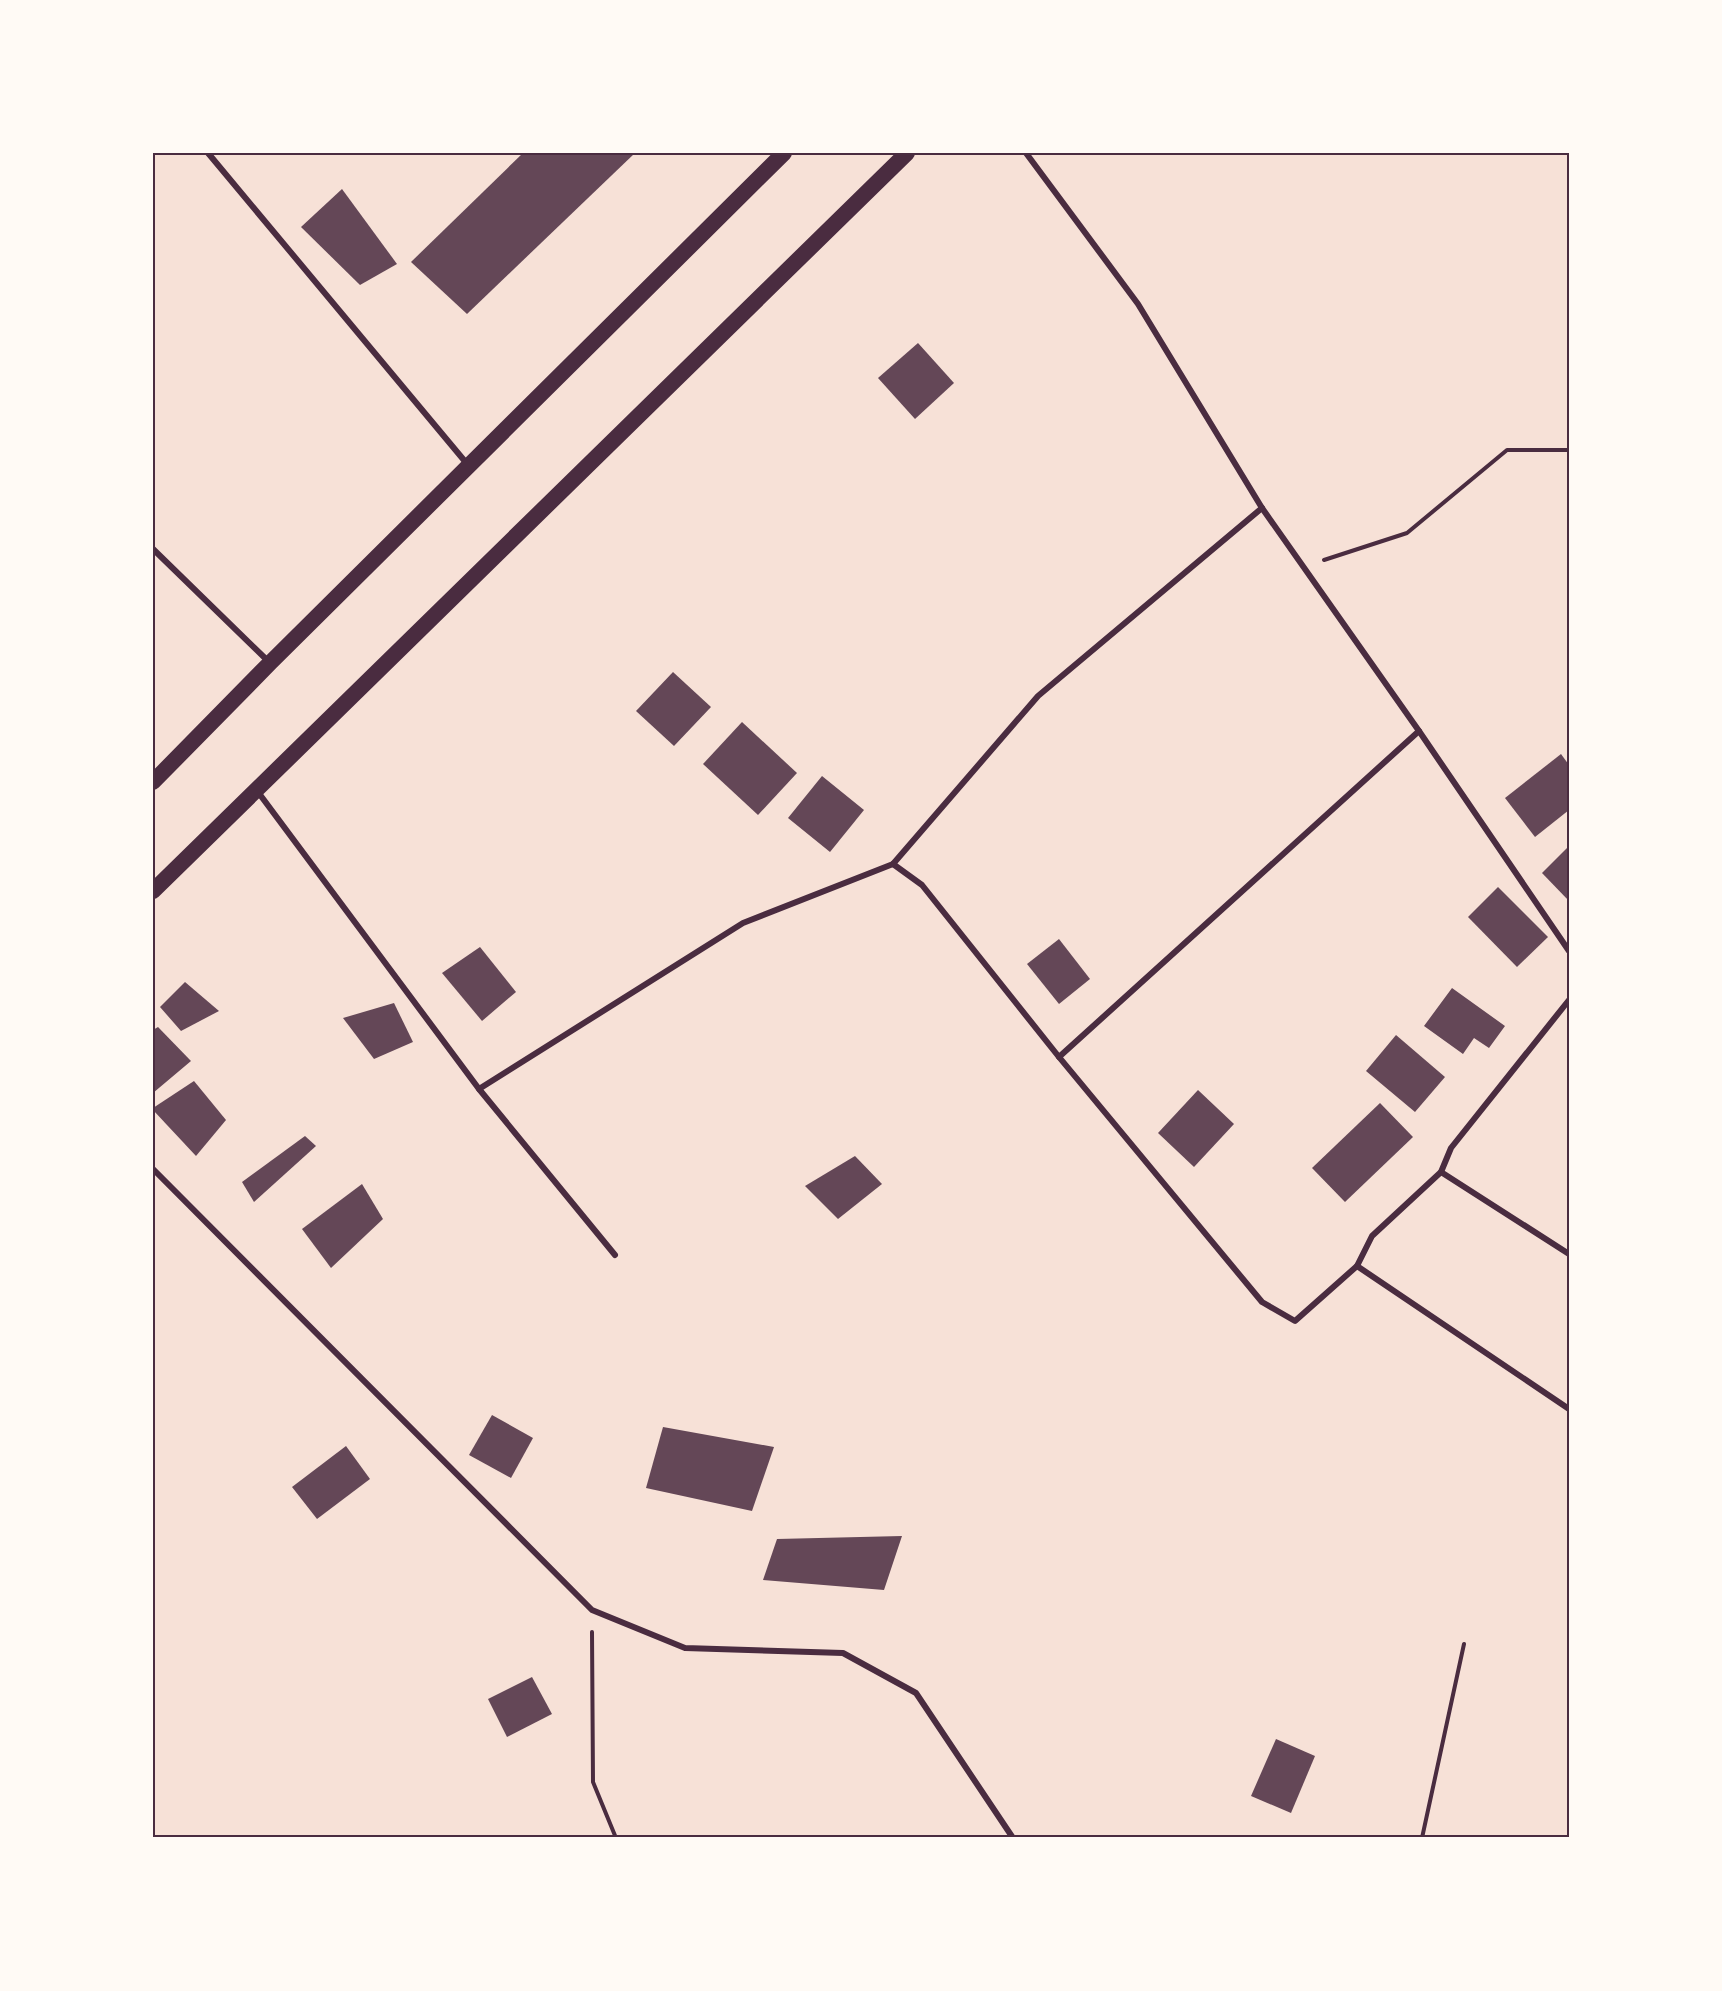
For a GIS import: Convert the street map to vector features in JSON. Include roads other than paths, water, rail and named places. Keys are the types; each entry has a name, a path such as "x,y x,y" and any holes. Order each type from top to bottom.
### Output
{"highway":[{"path":"153,782 468,465 784,153"},
{"path":"153,891 907,153"}],"street":[{"path":"208,153 468,465"},
{"path":"1026,153 1138,304 1262,508 1419,731 1569,951"},
{"path":"479,1089 743,923 893,864 1038,696 1262,508"},
{"path":"153,549 270,663"},
{"path":"1059,1057 1419,731"},
{"path":"256,789 479,1089 615,1255"},
{"path":"893,864 922,885 1059,1057 1262,1302 1294,1320 1357,1266 1372,1236 1441,1172 1451,1148 1569,1000"},
{"path":"153,1169 592,1610 685,1648 843,1653 916,1693 1013,1838"},
{"path":"1441,1172 1569,1254"},
{"path":"1357,1266 1569,1409"}]}
